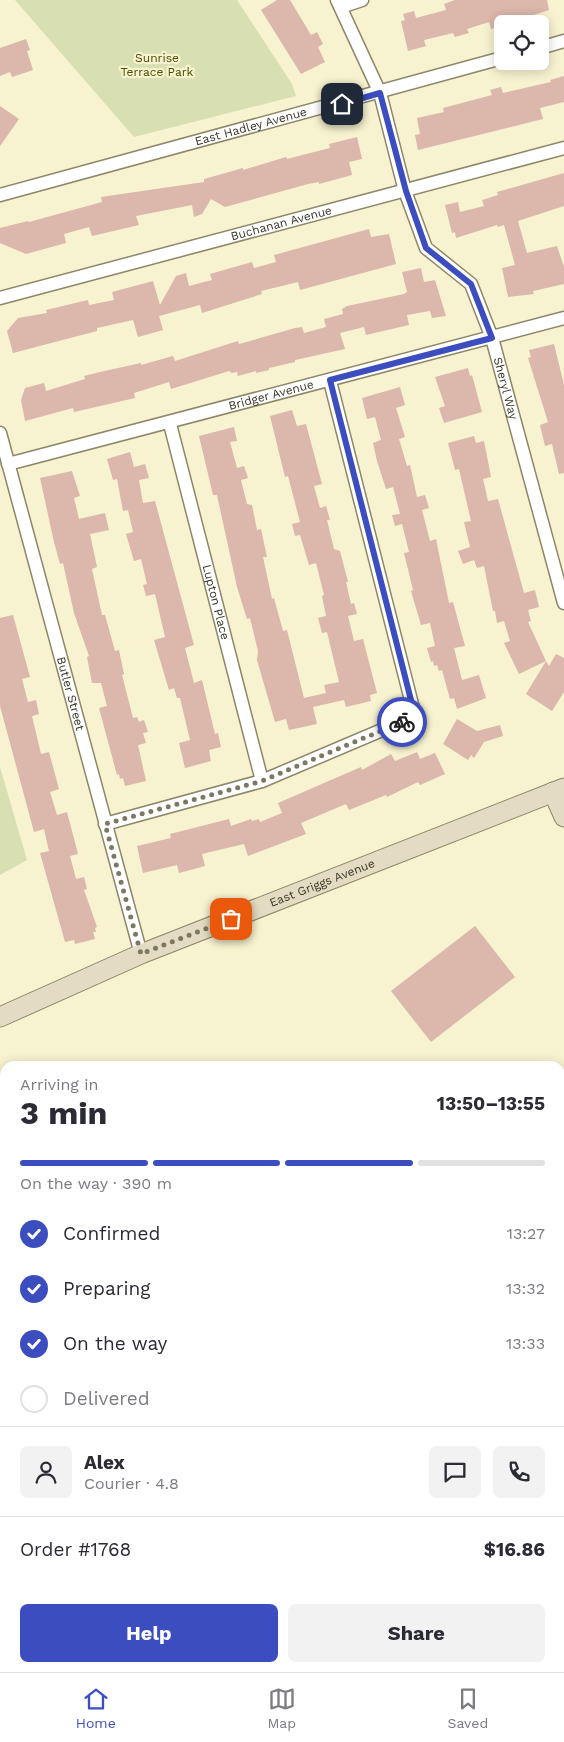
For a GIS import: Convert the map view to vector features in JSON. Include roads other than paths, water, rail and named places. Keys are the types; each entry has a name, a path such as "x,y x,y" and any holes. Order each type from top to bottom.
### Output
{"street":[{"path":"339,4 362,0"},
{"name":"Sheryl Way","path":"339,4 380,93 406,191 426,248 471,284 492,338 564,603"},
{"path":"549,45 564,41"},
{"name":"East Hadley Avenue","path":"0,195 380,93 494,60"},
{"name":"Buchanan Avenue","path":"0,298 564,148"},
{"name":"Bridger Avenue","path":"8,464 170,424 564,318"},
{"path":"105,824 262,781 415,716 330,380"},
{"name":"Lupton Place","path":"170,424 262,781"},
{"name":"Butler Street","path":"0,433 141,954"},
{"path":"559,790 564,817"},
{"name":"East Griggs Avenue","path":"0,1017 141,954 559,790"}],"park label":[{"name":"Sunrise Terrace Park","path":"157,65"}]}
